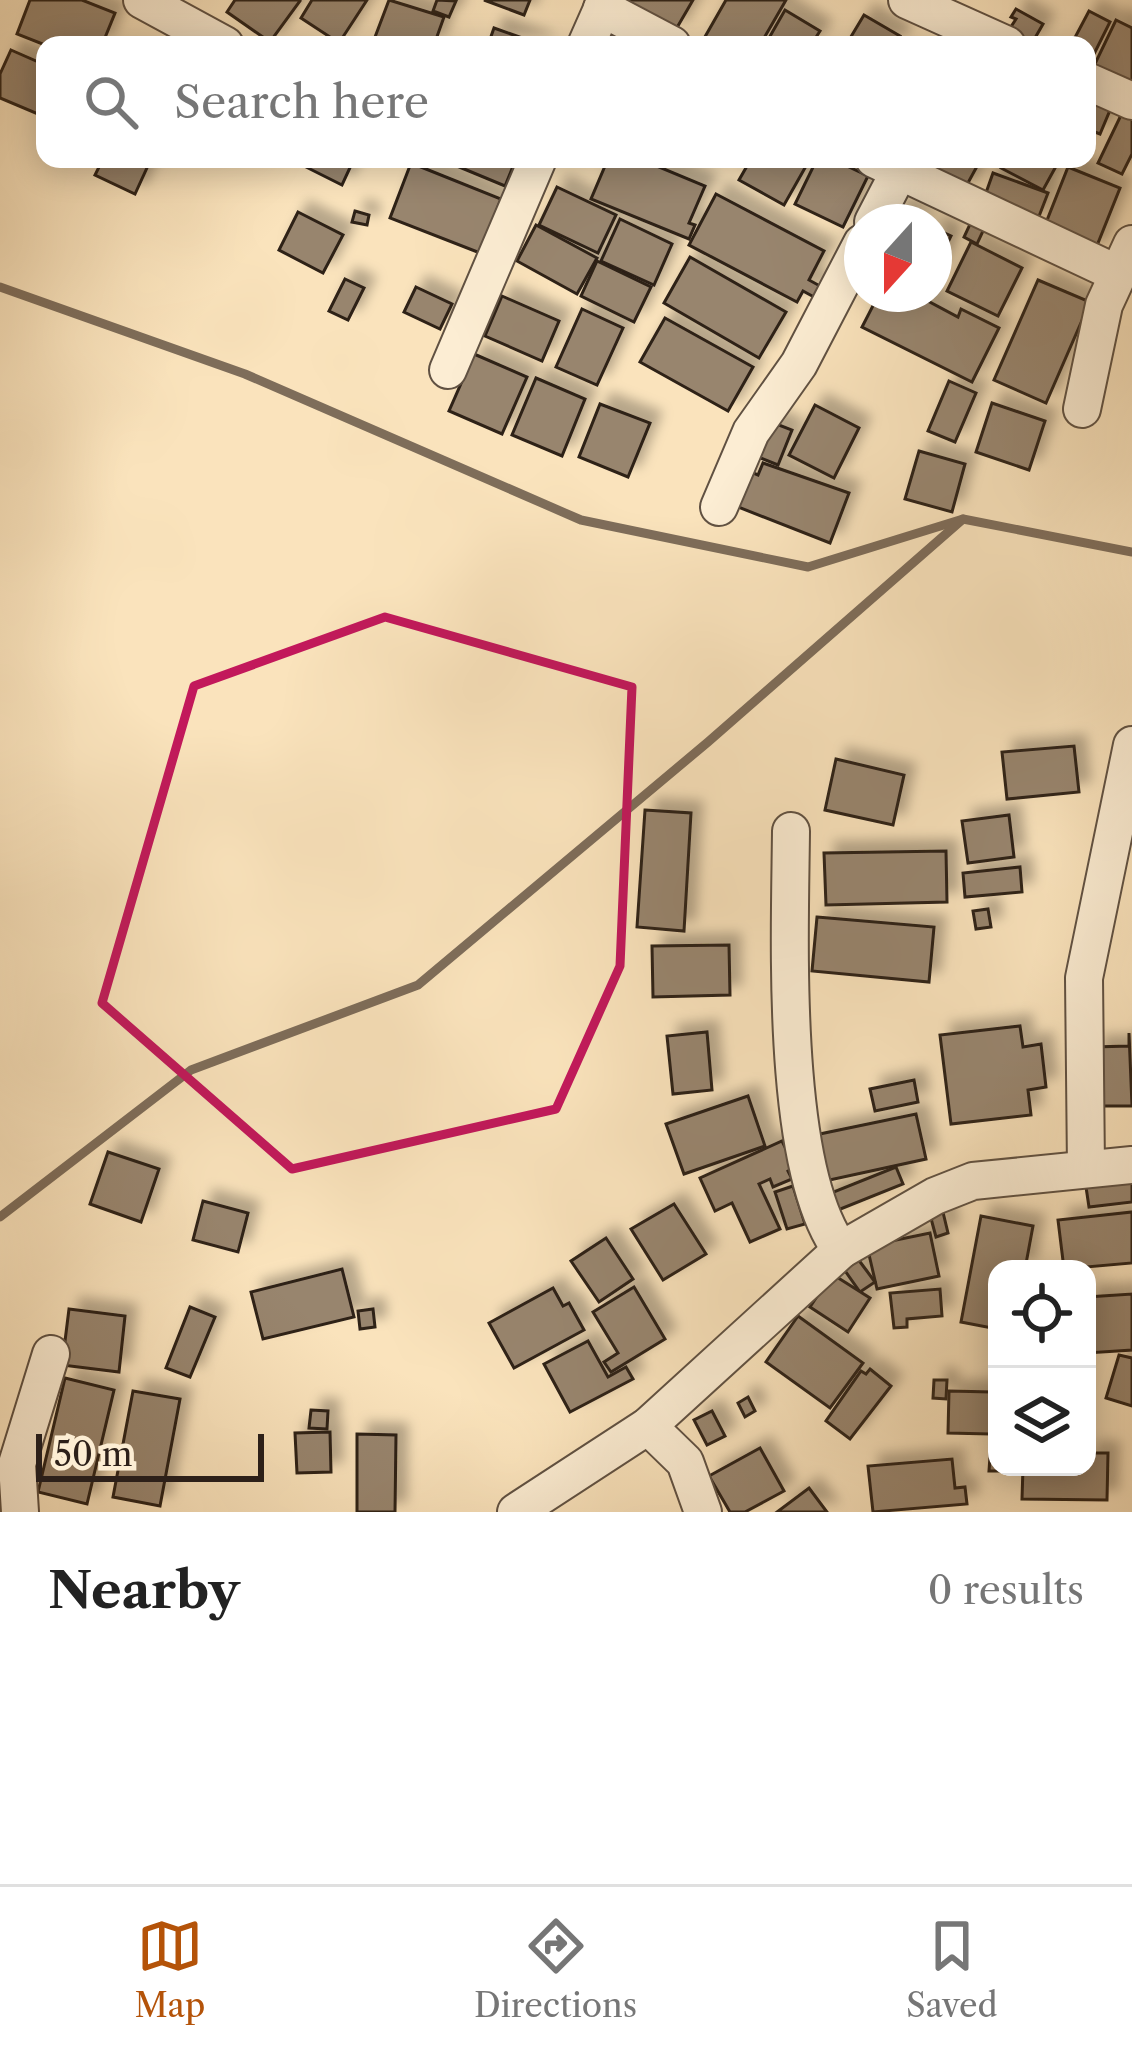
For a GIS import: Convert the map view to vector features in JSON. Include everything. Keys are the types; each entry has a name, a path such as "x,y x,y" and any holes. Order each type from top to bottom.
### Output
{"street":[{"path":"142,0 208,36"},
{"path":"910,1 987,36"},
{"path":"590,36 604,4 657,36"},
{"path":"1096,85 1132,101"},
{"path":"448,370 534,168"},
{"path":"877,204 885,168"},
{"path":"894,168 1125,259 1105,305 1082,409"},
{"path":"719,507 751,432 799,364 844,278"},
{"path":"1085,1168 1084,978 1132,745"},
{"path":"791,831 790,989 799,1106 825,1228 841,1250"},
{"path":"516,1512 648,1426 841,1250 935,1196 973,1181 1132,1165"},
{"path":"20,1512 17,1463 51,1354"},
{"path":"648,1426 685,1462 703,1512"}],"highlighted area":[{"path":"385,617 632,687 620,966 556,1109 292,1169 102,1003 194,686"}],"building":[{"path":"30,0 82,0 115,13 106,36 36,36 36,41 17,34"},
{"path":"235,0 300,1 274,36 261,36 227,12"},
{"path":"312,0 367,0 344,36 328,36 301,18"},
{"path":"389,0 444,17 437,36 375,36"},
{"path":"437,0 456,1 449,17 433,11"},
{"path":"484,0 530,0 524,15"},
{"path":"630,0 693,0 675,31 628,5"},
{"path":"726,0 786,0 765,36 705,36"},
{"path":"1016,9 1043,24 1036,36 1013,36 1007,33 1016,19 1011,17"},
{"path":"785,10 820,31 817,36 770,36"},
{"path":"1089,11 1110,22 1096,50 1096,36 1076,36"},
{"path":"864,15 900,36 851,36"},
{"path":"1116,20 1132,28 1132,92 1096,74 1096,62"},
{"path":"494,28 517,36 491,36"},
{"path":"11,50 36,61 36,113 0,98 0,74"},
{"path":"1096,95 1113,103 1100,134 1096,132"},
{"path":"1123,111 1132,115 1132,154 1122,174 1098,163"},
{"path":"98,168 147,168 135,194 95,175"},
{"path":"308,168 350,168 342,185"},
{"path":"409,168 424,168 501,199 480,253 390,218"},
{"path":"462,168 512,168 505,186"},
{"path":"604,168 662,168 705,186 689,223 695,225 689,239 591,199"},
{"path":"746,168 805,168 784,205 739,180"},
{"path":"813,168 851,168 868,176 854,204 844,204 843,227 795,204"},
{"path":"917,168 976,168 963,192"},
{"path":"1001,168 1055,168 1043,190"},
{"path":"1068,168 1120,188 1094,253 1042,233"},
{"path":"993,173 1048,193 1036,224 982,204"},
{"path":"557,187 616,215 598,253 539,225"},
{"path":"716,194 824,251 809,280 820,286 814,297 803,291 797,302 689,245"},
{"path":"355,211 369,215 367,225 352,222"},
{"path":"298,212 343,235 323,273 279,250"},
{"path":"620,219 672,244 654,285 601,261"},
{"path":"971,222 984,229 977,244 964,237"},
{"path":"536,225 597,258 577,294 517,261"},
{"path":"971,242 1022,268 998,316 952,293 952,281"},
{"path":"690,257 786,312 759,358 664,303"},
{"path":"597,261 651,287 634,322 581,296"},
{"path":"345,279 364,288 348,320 329,311"},
{"path":"1038,280 1090,302 1046,403 994,380"},
{"path":"416,287 452,304 440,329 404,312"},
{"path":"502,296 559,321 542,361 485,336"},
{"path":"582,309 623,328 597,385 556,367"},
{"path":"961,309 999,328 972,382 862,327 870,312 949,312 958,317"},
{"path":"665,318 753,367 728,411 640,362"},
{"path":"474,354 527,377 502,434 449,411"},
{"path":"536,378 585,399 562,456 512,435"},
{"path":"949,381 976,393 955,442 928,431"},
{"path":"992,403 1045,421 1029,470 976,452"},
{"path":"600,404 650,423 628,477 579,457"},
{"path":"815,405 859,428 834,478 789,455"},
{"path":"766,420 792,430 778,465 753,455"},
{"path":"919,451 965,464 952,512 905,499"},
{"path":"763,463 849,493 830,543 738,507 751,472 758,475"},
{"path":"1074,746 1079,792 1007,799 1002,752"},
{"path":"836,759 904,775 893,825 825,810"},
{"path":"645,810 691,813 684,931 637,927"},
{"path":"1009,815 1014,857 968,863 962,821"},
{"path":"946,851 947,902 826,905 824,853"},
{"path":"1020,867 1022,892 965,897 963,873"},
{"path":"988,909 991,927 976,929 973,911"},
{"path":"817,917 934,927 929,982 812,971"},
{"path":"729,945 730,995 653,997 652,946"},
{"path":"1020,1026 1023,1047 1041,1044 1046,1087 1028,1090 1031,1115 951,1124 940,1035"},
{"path":"707,1032 712,1090 673,1094 667,1036"},
{"path":"1129,1033 1132,1106 1094,1106 1093,1047 1129,1046"},
{"path":"914,1080 918,1102 875,1111 870,1089"},
{"path":"748,1096 765,1146 684,1174 666,1124"},
{"path":"916,1114 926,1159 825,1181 815,1135"},
{"path":"782,1141 795,1167 788,1171 792,1179 773,1187 770,1179 759,1184 780,1229 750,1242 732,1203 715,1211 700,1178"},
{"path":"108,1152 159,1169 141,1222 90,1204"},
{"path":"896,1167 903,1184 828,1214 821,1197"},
{"path":"1132,1182 1132,1202 1089,1207 1086,1187"},
{"path":"793,1186 805,1224 787,1229 775,1192"},
{"path":"203,1201 248,1213 238,1252 193,1240"},
{"path":"674,1204 706,1254 663,1280 631,1229"},
{"path":"942,1208 948,1233 936,1237 929,1211"},
{"path":"1132,1212 1132,1263 1096,1266 1096,1260 1063,1260 1058,1220"},
{"path":"981,1216 1033,1226 1027,1260 988,1260 988,1327 961,1322"},
{"path":"930,1233 939,1276 877,1289 867,1246"},
{"path":"606,1238 633,1279 599,1302 571,1261"},
{"path":"855,1255 875,1282 860,1292 841,1265"},
{"path":"342,1269 354,1317 263,1339 251,1292"},
{"path":"832,1274 870,1298 848,1332 810,1307"},
{"path":"634,1287 665,1339 611,1372 604,1362 618,1353 593,1312"},
{"path":"553,1288 563,1306 569,1303 584,1330 514,1368 489,1323"},
{"path":"940,1289 942,1316 907,1319 907,1327 894,1328 890,1293"},
{"path":"1132,1294 1132,1350 1096,1352 1096,1296"},
{"path":"190,1307 215,1317 190,1377 166,1368"},
{"path":"69,1309 125,1316 119,1372 62,1365"},
{"path":"373,1309 375,1327 360,1329 358,1311"},
{"path":"798,1316 863,1363 830,1408 766,1362"},
{"path":"588,1341 608,1377 626,1367 633,1379 570,1412 544,1364"},
{"path":"1119,1355 1132,1358 1132,1406 1106,1398"},
{"path":"870,1369 891,1386 850,1439 826,1421 861,1371 866,1374"},
{"path":"65,1378 114,1390 87,1504 38,1492"},
{"path":"934,1380 947,1380 946,1399 933,1398"},
{"path":"133,1391 180,1399 160,1506 113,1497"},
{"path":"949,1391 988,1392 988,1434 948,1433"},
{"path":"748,1397 755,1411 745,1417 738,1403"},
{"path":"311,1410 328,1411 327,1429 309,1428"},
{"path":"712,1411 725,1436 707,1445 694,1420"},
{"path":"330,1432 331,1472 297,1473 295,1433"},
{"path":"357,1434 396,1435 395,1512 357,1512"},
{"path":"760,1448 784,1491 745,1512 730,1512 709,1476"},
{"path":"1096,1453 1108,1453 1107,1500 1022,1499 1023,1476 1096,1476"},
{"path":"952,1459 955,1488 965,1487 967,1504 873,1512 868,1466"},
{"path":"809,1488 827,1512 777,1512"}],"waterway":[{"path":"0,287 245,374 581,520 808,567 963,519 1132,552"},
{"path":"0,1217 191,1070 418,985 708,742 963,519"}]}
